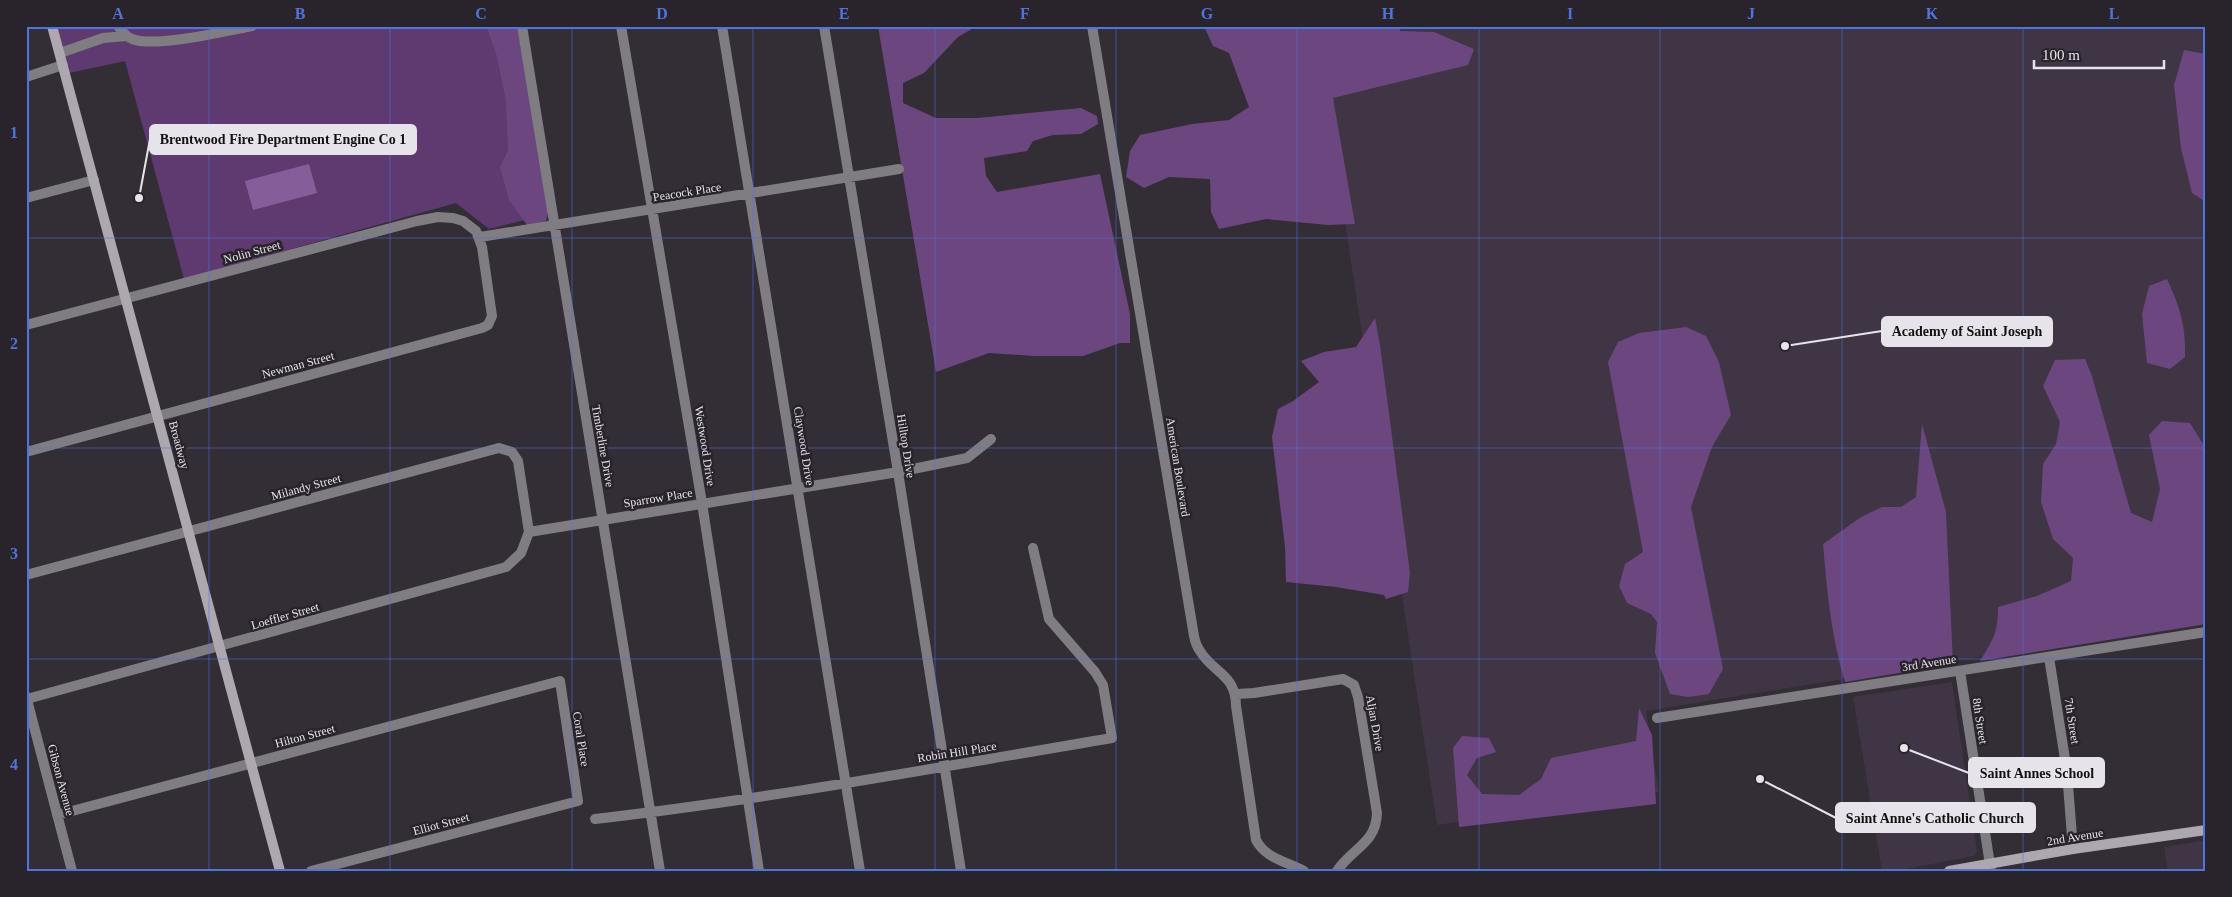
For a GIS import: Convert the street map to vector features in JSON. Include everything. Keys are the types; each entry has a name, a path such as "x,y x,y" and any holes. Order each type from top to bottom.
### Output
{"street":[{"name":"Broadway","path":"52,26 159,416 280,871"},
{"path":"118,26 126,36"},
{"path":"60,53 103,38 126,36 139,41 169,40 252,26"},
{"name":"Timberline Drive","path":"522,26 660,871"},
{"name":"Westwood Drive","path":"621,26 702,503 759,871"},
{"name":"Claywood Drive","path":"722,26 860,871"},
{"name":"Hilltop Drive","path":"824,26 898,472 961,871"},
{"name":"American Boulevard","path":"1092,26 1194,636 1199,651 1222,672 1236,694 1236,706 1256,840 1261,849 1270,857 1304,871"},
{"path":"26,77 63,65"},
{"name":"Peacock Place","path":"480,237 899,169"},
{"path":"26,198 94,180"},
{"name":"Nolin Street","path":"26,325 417,220 438,217 453,218 468,224 480,237"},
{"name":"Newman Street","path":"26,452 486,327 491,321 492,316 480,237"},
{"name":"Sparrow Place","path":"530,532 898,472 967,458 991,439"},
{"name":"Milandy Street","path":"26,575 501,448 512,452 518,461 530,532"},
{"name":"Loeffler Street","path":"27,698 506,568 521,553 530,532"},
{"name":"Robin Hill Place","path":"594,819 650,813 846,783 1112,738 1104,685 1049,619 1033,548"},
{"name":"3rd Avenue","path":"1657,718 2206,632"},
{"name":"7th Street","path":"2049,657 2068,772 2073,849"},
{"name":"8th Street","path":"1960,671 1990,867"},
{"name":"Aljan Drive","path":"1236,694 1254,693 1343,678 1354,685 1358,697 1377,813 1377,826 1370,838 1337,871"},
{"name":"Hilton Street","path":"57,815 560,681"},
{"name":"Coral Place","path":"560,681 578,801"},
{"name":"Gibson Avenue","path":"27,698 31,732 72,871"},
{"name":"Elliot Street","path":"311,871 578,801"},
{"name":"2nd Avenue","path":"1949,871 1990,867 2073,849 2206,830"}],"shaded area":[{"path":"56,26 512,26 544,215 489,229 456,203 184,279 125,61 69,73"},
{"path":"486,26 517,26 549,208 546,221 527,225 509,200 500,167 508,151 506,101 496,53"},
{"path":"878,26 977,26 958,37 924,73 903,83 903,103 936,118 977,118 1081,108 1097,116 1098,124 1081,134 1053,135 1033,141 1027,151 984,158 986,176 997,192 1100,174 1130,314 1130,343 1120,343 1083,356 1033,356 989,353 936,372"},
{"path":"1204,26 1399,26 1400,31 1434,32 1474,49 1468,65 1333,98 1355,224 1328,225 1266,219 1219,229 1211,212 1210,179 1169,177 1144,188 1126,177 1130,151 1140,135 1192,124 1229,120 1249,107 1229,53 1213,46"},
{"path":"1315,26 2206,26 2206,620 1646,711 1659,792 1437,825"},
{"path":"2184,50 2206,54 2206,202 2192,193 2181,148 2174,85"},
{"path":"309,164 317,193 253,210 245,181"},
{"path":"2167,279 2181,317 2185,346 2185,357 2170,369 2147,363 2142,314 2149,286"},
{"path":"1375,318 1410,573 1408,592 1386,599 1384,595 1336,587 1286,582 1285,547 1272,437 1278,409 1293,401 1319,382 1301,361 1324,352 1356,347"},
{"path":"1686,327 1706,336 1719,362 1731,415 1712,447 1691,507 1723,669 1709,694 1688,697 1670,694 1655,653 1657,622 1651,614 1627,603 1619,586 1625,564 1643,552 1608,362 1618,342 1639,333"},
{"path":"2085,359 2092,376 2131,513 2152,522 2160,489 2149,435 2162,421 2190,423 2206,449 2206,624 1980,661 1994,636 1998,607 2037,596 2071,581 2073,558 2053,539 2041,502 2043,464 2056,444 2060,422 2043,386 2055,360"},
{"path":"1922,424 1946,512 1953,664 1845,682 1833,631 1823,544 1861,517 1882,507 1901,507 1916,497"},
{"path":"1952,682 1977,851 1974,856 1895,871 1882,871 1853,697"},
{"path":"1639,708 1652,735 1656,804 1459,827 1453,748 1462,736 1489,738 1496,752 1477,758 1467,775 1482,794 1519,795 1541,779 1551,758 1636,741"},
{"path":"2206,840 2206,871 2168,871 2164,847"}],"place":[{"name":"Brentwood Fire Department Engine Co 1","path":"139,198"},
{"name":"Academy of Saint Joseph","path":"1785,346"},
{"name":"Saint Annes School","path":"1904,748"},
{"name":"Saint Anne's Catholic Church","path":"1760,779"}]}
